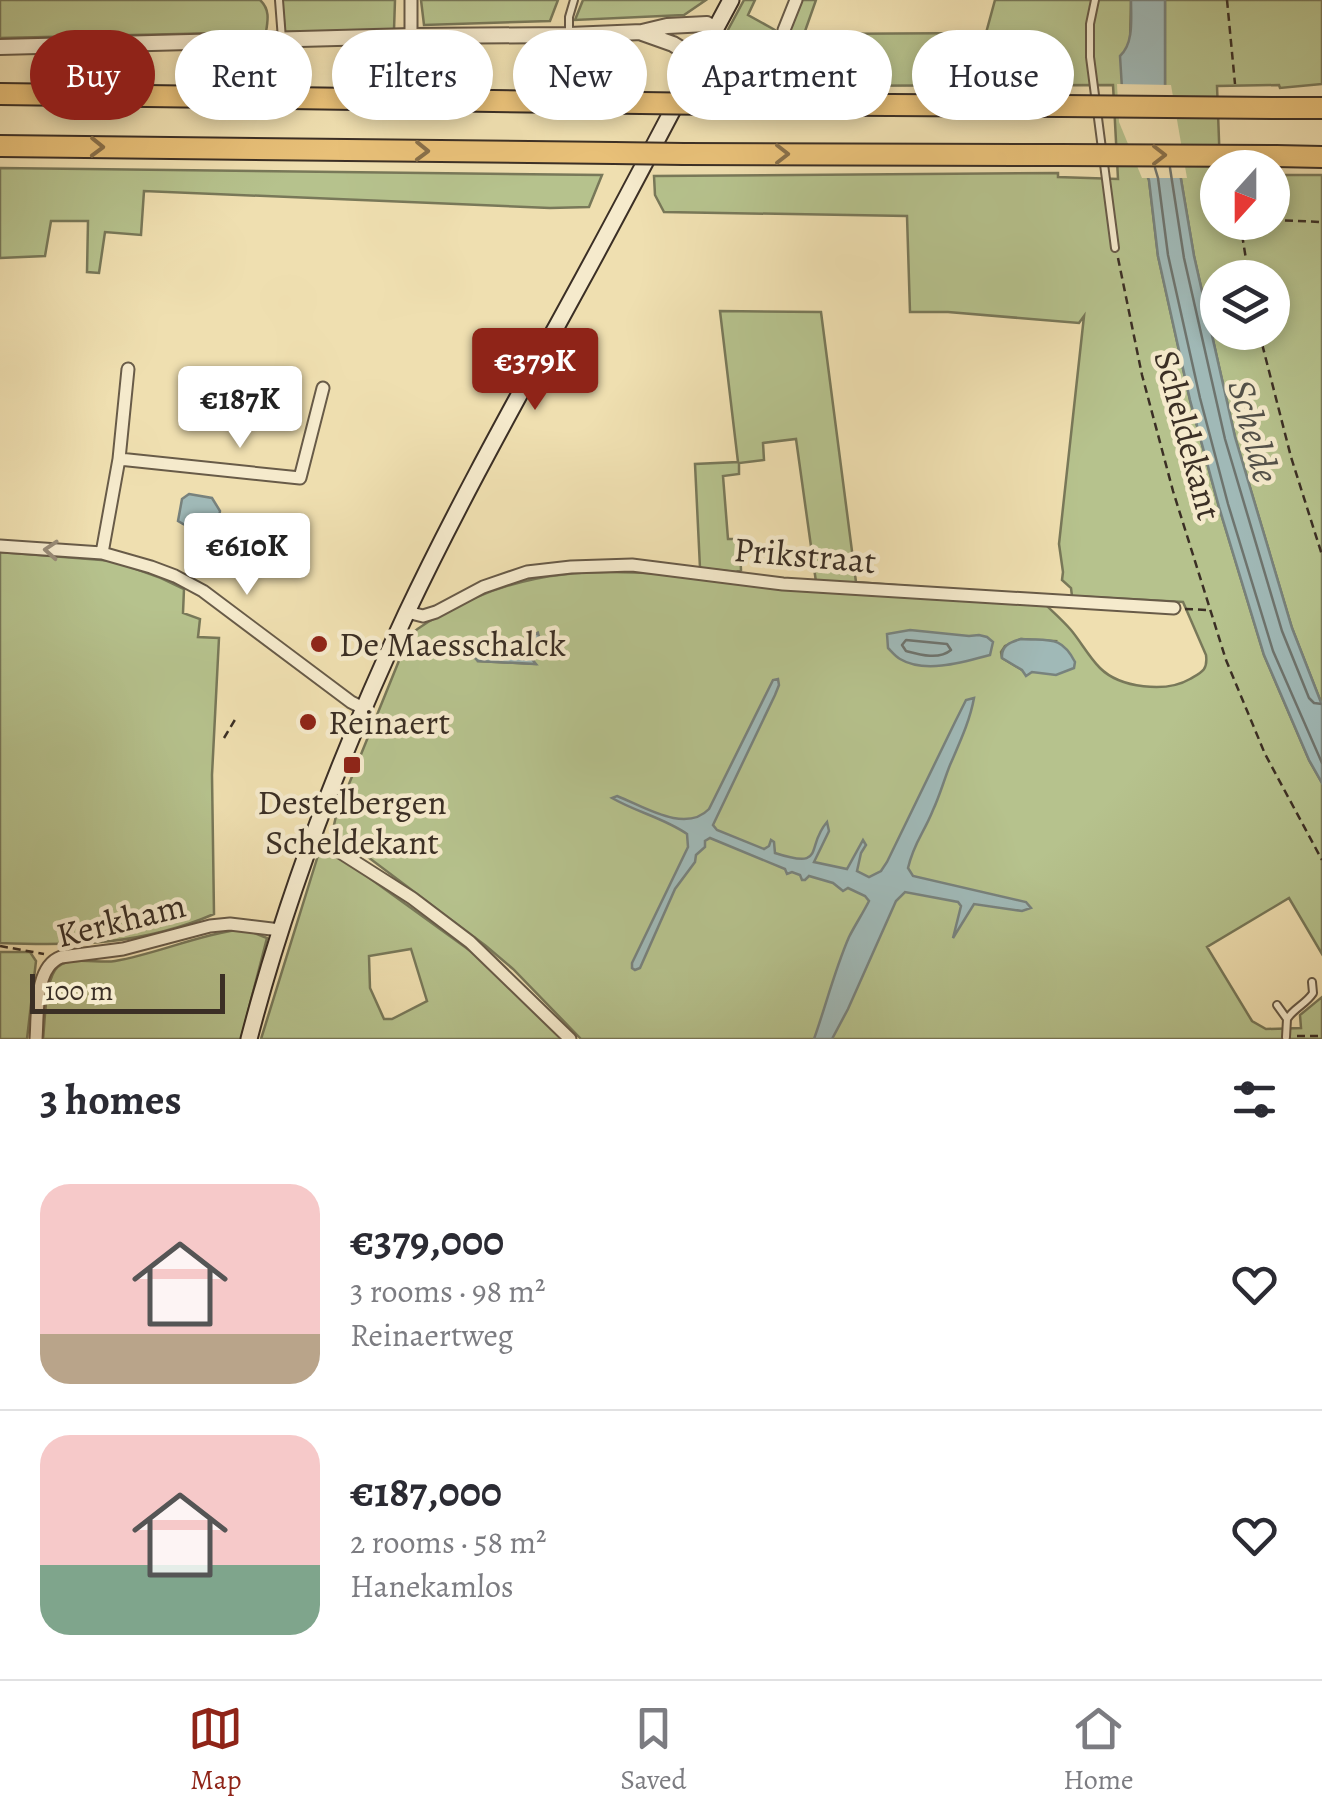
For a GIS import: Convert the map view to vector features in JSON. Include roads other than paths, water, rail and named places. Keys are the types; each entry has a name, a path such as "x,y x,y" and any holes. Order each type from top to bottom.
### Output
{"highway":[{"path":"0,94 1322,108"},
{"path":"0,146 1322,157"}],"main road":[{"path":"715,30 732,0"},
{"path":"249,1039 280,930 314,835 407,612 667,120"}],"street":[{"path":"411,0 412,30"},
{"path":"784,30 796,0"},
{"path":"647,31 707,24 710,30"},
{"path":"0,46 175,42"},
{"path":"102,553 119,459 128,369"},
{"path":"119,459 300,478 323,388"},
{"path":"0,546 102,553 151,566 203,591 364,708"},
{"name":"Prikstraat","path":"407,612 423,616 436,612 483,588 528,572 632,566 784,584 1174,608"},
{"path":"314,835 412,898 470,942 570,1039"},
{"name":"Kerkham","path":"36,1039 42,983 53,960 123,950 210,926 230,924 280,930"}],"lane":[{"path":"279,0 281,30"},
{"path":"569,30 574,0"},
{"path":"1094,0 1090,56 1115,248"},
{"path":"1286,1020 1309,999 1312,982"},
{"path":"1278,1004 1286,1020 1286,1037"}],"water":[{"name":"Schelde","path":"1131,0 1165,0 1165,85 1200,282 1200,350 1215,350 1235,437 1292,628 1322,705 1322,783 1264,655 1190,400 1158,256 1149,180 1124,121 1120,56 1130,38"},
{"path":"189,494 212,498 220,511 218,524 198,529 178,521 182,499"},
{"path":"910,630 979,635 993,642 990,655 921,666 900,659 888,648 887,634"},
{"path":"538,633 539,637 555,640 556,653 534,654 531,658 536,664 478,661 472,655 504,652"},
{"path":"1021,639 1059,643 1070,653 1074,668 1056,675 1032,672 1026,676 1002,658 1007,645"},
{"path":"778,679 775,695 713,825 717,830 764,849 771,840 775,853 802,859 812,853 827,822 829,831 814,862 847,869 863,840 866,845 857,871 869,877 881,871 966,700 974,698 908,868 913,876 1026,902 1031,908 1022,911 974,904 953,938 961,906 958,902 905,892 896,901 832,1039 814,1039 844,949 869,901 833,883 809,876 802,880 800,875 787,874 785,869 710,838 675,889 640,968 632,968 688,847 687,834 612,798 617,796 676,819 699,816 709,809 773,680"}],"place":[{"name":"De Maesschalck","path":"319,644"},
{"name":"Reinaert","path":"308,722"},
{"name":"Destelbergen Scheldekant","path":"352,765"}]}
